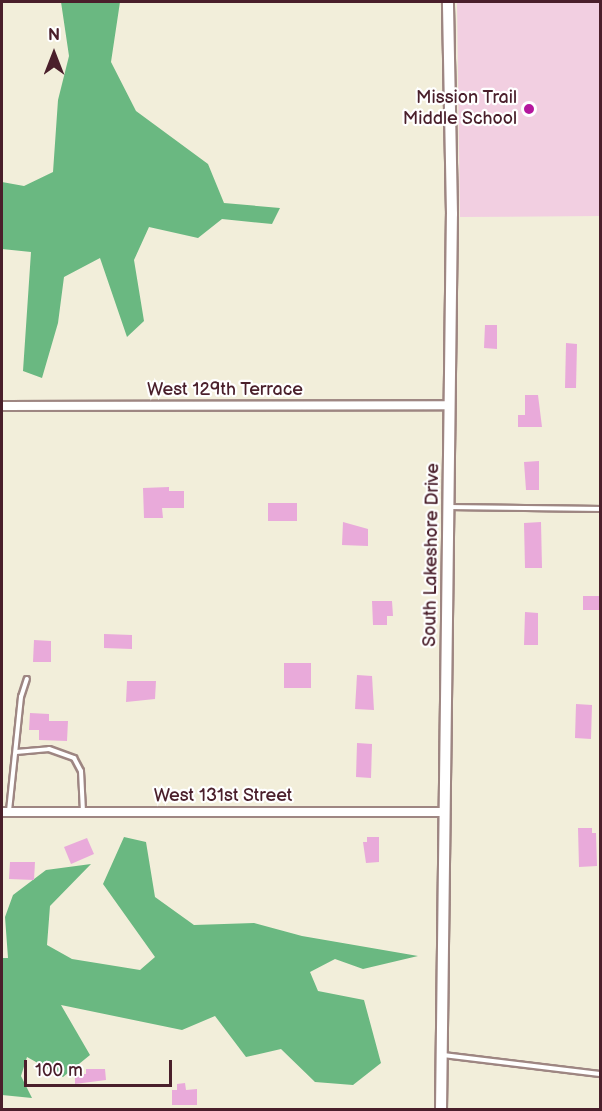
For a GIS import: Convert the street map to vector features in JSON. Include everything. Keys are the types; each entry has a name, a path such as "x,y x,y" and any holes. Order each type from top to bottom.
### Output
{"street":[{"name":"South Lakeshore Drive","path":"441,1110 452,213 448,2"},
{"name":"West 129th Terrace","path":"2,406 449,405"},
{"name":"West 131st Street","path":"5,812 445,812"}],"lane":[{"path":"449,507 600,509"},
{"path":"5,812 16,752 21,697 27,679"},
{"path":"16,752 49,749 74,758 81,771 83,812"},
{"path":"443,1055 600,1074"}],"shaded area":[{"name":"Mission Trail Middle School","path":"457,2 600,2 600,216 460,217"}],"green space":[{"path":"61,2 120,2 111,62 136,111 208,164 224,203 280,208 272,224 222,219 198,238 149,227 134,260 144,321 127,337 100,258 64,277 58,323 42,378 23,371 31,252 2,249 2,182 24,186 53,172 58,100 69,56"},
{"path":"124,837 146,842 155,897 194,925 254,923 302,936 418,956 363,969 335,959 310,972 318,991 364,1000 381,1063 353,1085 315,1082 281,1049 246,1057 215,1016 182,1030 61,1005 90,1055 63,1077 27,1057 21,1076 32,1098 2,1095 2,958 8,958 5,917 13,895 46,870 91,864 50,906 47,945 72,959 140,970 155,957 103,884"}],"building":[{"path":"485,325 497,325 497,349 484,348"},
{"path":"566,343 577,344 576,388 565,388"},
{"path":"525,395 538,395 542,427 518,427 518,415 525,415"},
{"path":"539,461 539,490 526,490 524,462"},
{"path":"169,487 169,491 184,491 184,508 162,508 163,518 144,518 143,488"},
{"path":"268,503 297,503 297,521 268,521"},
{"path":"343,522 368,529 368,546 342,545"},
{"path":"541,522 542,568 525,568 524,523"},
{"path":"583,596 600,596 600,610 583,610"},
{"path":"372,601 392,601 393,616 387,616 387,625 373,625"},
{"path":"525,612 538,613 538,645 524,645"},
{"path":"104,634 132,635 132,649 104,648"},
{"path":"34,640 51,641 51,662 33,662"},
{"path":"284,663 311,663 311,688 284,688"},
{"path":"357,675 372,676 374,710 355,709"},
{"path":"127,681 156,681 155,699 126,702"},
{"path":"576,704 592,705 591,739 575,738"},
{"path":"30,713 49,714 49,721 68,721 67,741 39,740 39,730 29,730"},
{"path":"357,743 372,744 371,778 356,777"},
{"path":"578,828 592,828 592,833 596,833 597,866 579,867"},
{"path":"367,837 379,837 379,862 366,863 363,842 367,842"},
{"path":"87,838 94,854 71,864 64,847"},
{"path":"10,862 35,862 34,880 9,879"},
{"path":"86,1069 105,1069 106,1080 75,1084 75,1074 86,1074"},
{"path":"185,1083 186,1090 197,1089 197,1105 172,1105 172,1090 177,1090 177,1084"}],"place":[{"name":"Mission Trail Middle School","path":"529,109"}]}
